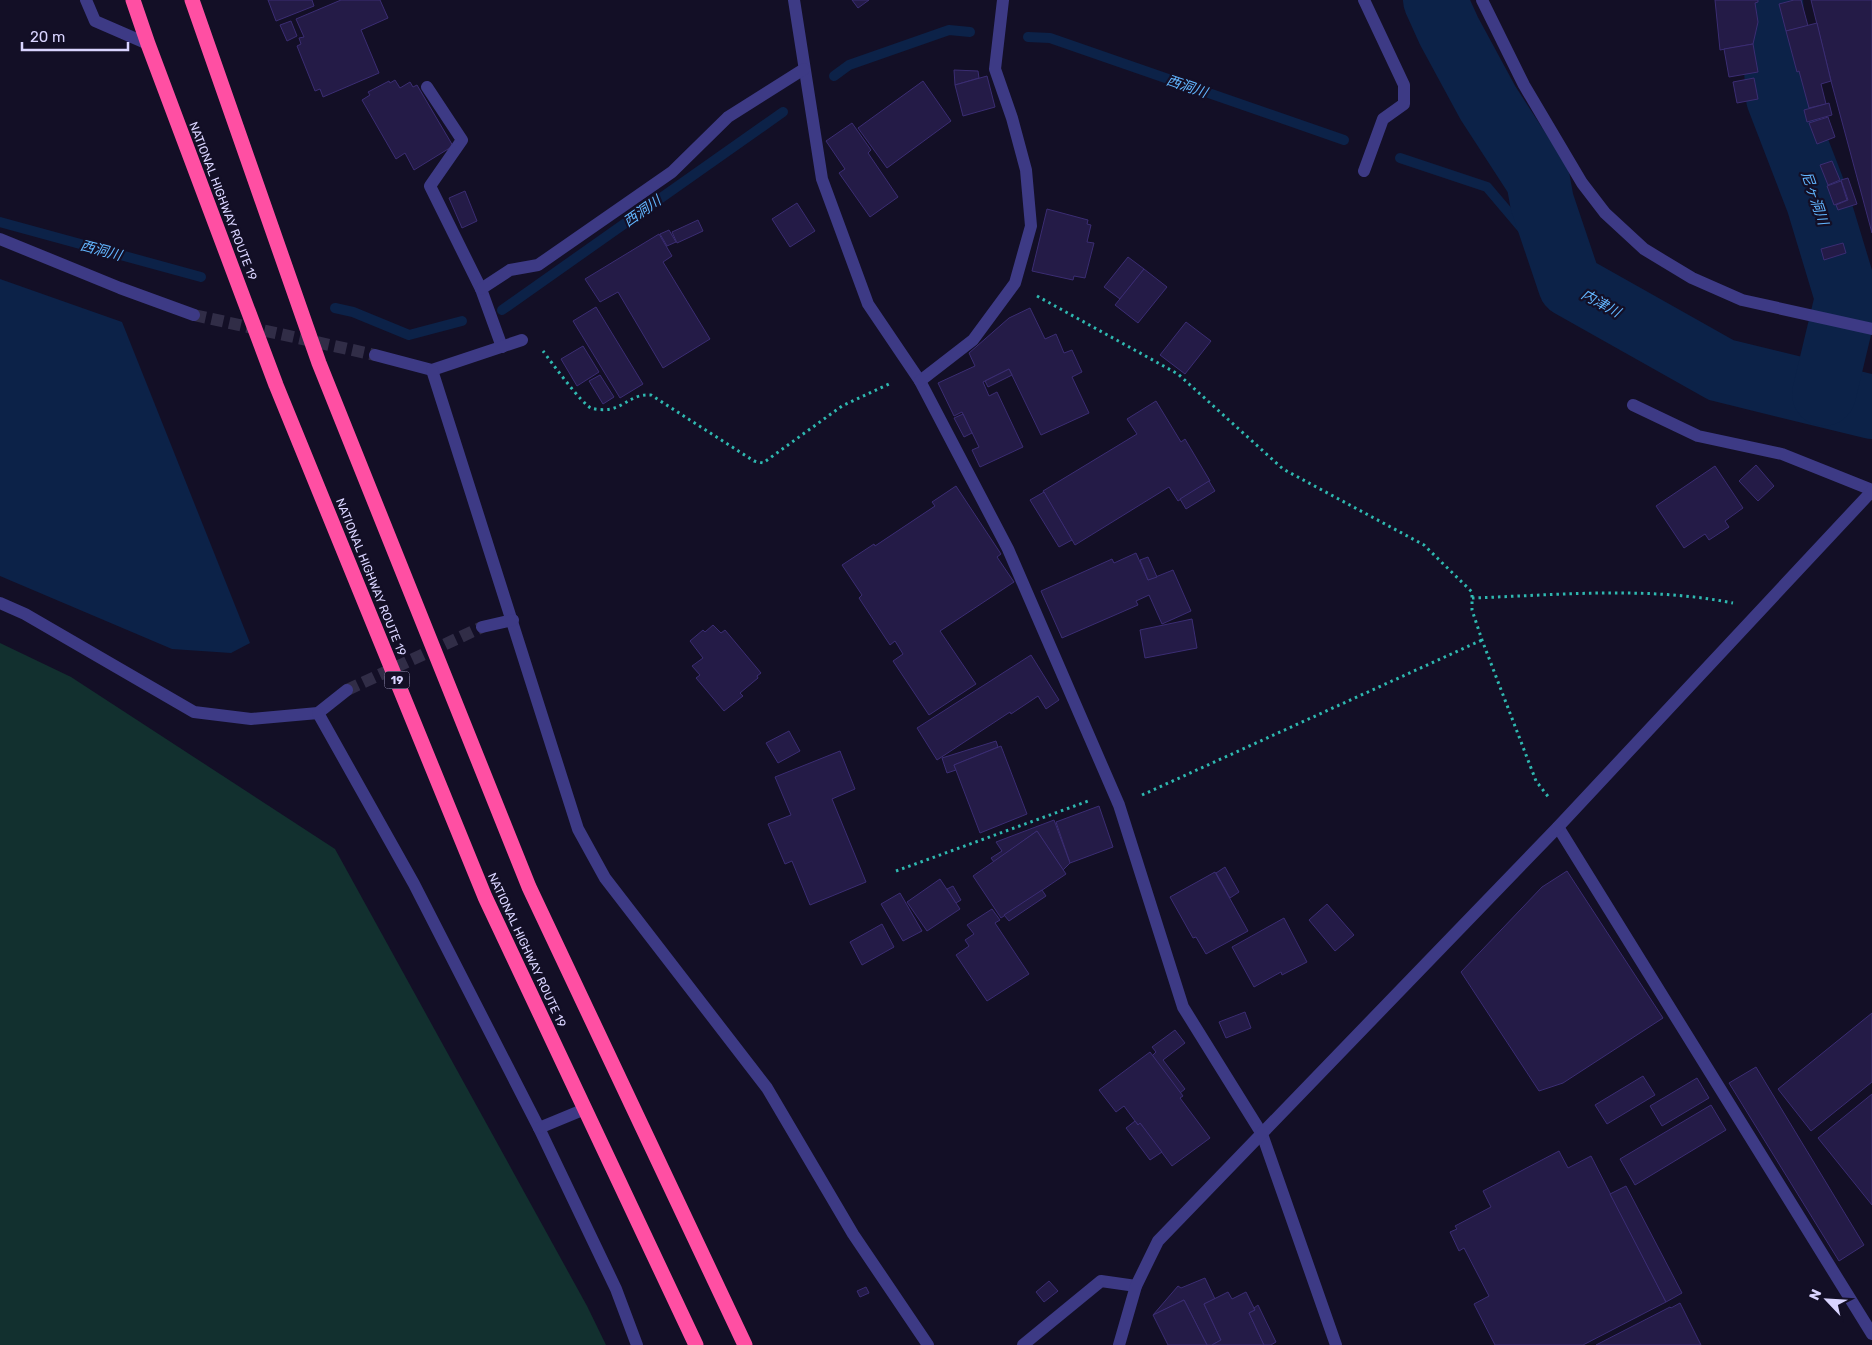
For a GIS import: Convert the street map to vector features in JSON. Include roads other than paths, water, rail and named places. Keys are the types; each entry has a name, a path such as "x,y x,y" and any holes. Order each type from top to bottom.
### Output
{"highway":[{"name":"NATIONAL HIGHWAY ROUTE 19","path":"133,0 276,385 474,870 696,1345"},
{"path":"192,0 319,362 529,887 745,1345"}],"street":[{"path":"86,0 95,21 148,44"},
{"path":"794,0 822,179 868,304 917,377 1008,549 1119,805 1184,1007 1262,1134 1336,1345"},
{"path":"917,377 973,340 1015,283 1031,226 1026,170 1012,118 995,69 1003,0"},
{"path":"1364,0 1404,85 1404,104 1382,119 1364,172"},
{"path":"1482,0 1524,85 1582,183 1606,213 1644,249 1692,278 1742,300 1872,329"},
{"path":"481,289 510,270 538,265 672,172 728,117 804,69"},
{"path":"427,87 462,140 430,186 481,289 502,347"},
{"path":"0,239 120,288 194,315"},
{"path":"376,355 432,370 522,340"},
{"path":"432,370 578,829 604,878 767,1088 853,1234 928,1345"},
{"path":"1119,1345 1136,1286 1158,1241 1562,823 1872,490 1782,454 1698,436 1632,405"},
{"path":"0,603 26,614 194,712 251,719 318,713 347,690"},
{"path":"482,627 513,620"},
{"path":"318,713 414,884 539,1128 616,1289 637,1345"},
{"path":"1562,823 1872,1334"},
{"path":"539,1128 585,1109"},
{"path":"1023,1345 1100,1281 1136,1286"}],"water":[{"path":"0,279 122,322 250,643 231,653 172,649 0,576"}],"waterway":[{"name":"内津川","path":"1435,0 1449,31 1488,103 1538,180 1542,202 1570,285 1721,370 1872,407"},
{"name":"尼ヶ洞川","path":"1771,0 1778,98 1818,202 1847,298 1824,394"},
{"name":"西洞川","path":"834,76 849,65 949,30 970,32"},
{"name":"西洞川","path":"1028,37 1050,38 1344,140"},
{"name":"西洞川","path":"502,310 783,112"},
{"name":"西洞川","path":"1400,158 1487,187 1570,285"},
{"name":"西洞川","path":"0,222 201,277"},
{"name":"西洞川","path":"335,308 353,312 409,335 462,321"}],"tunnel":[{"path":"194,315 375,355"},
{"path":"347,690 482,627"}]}
